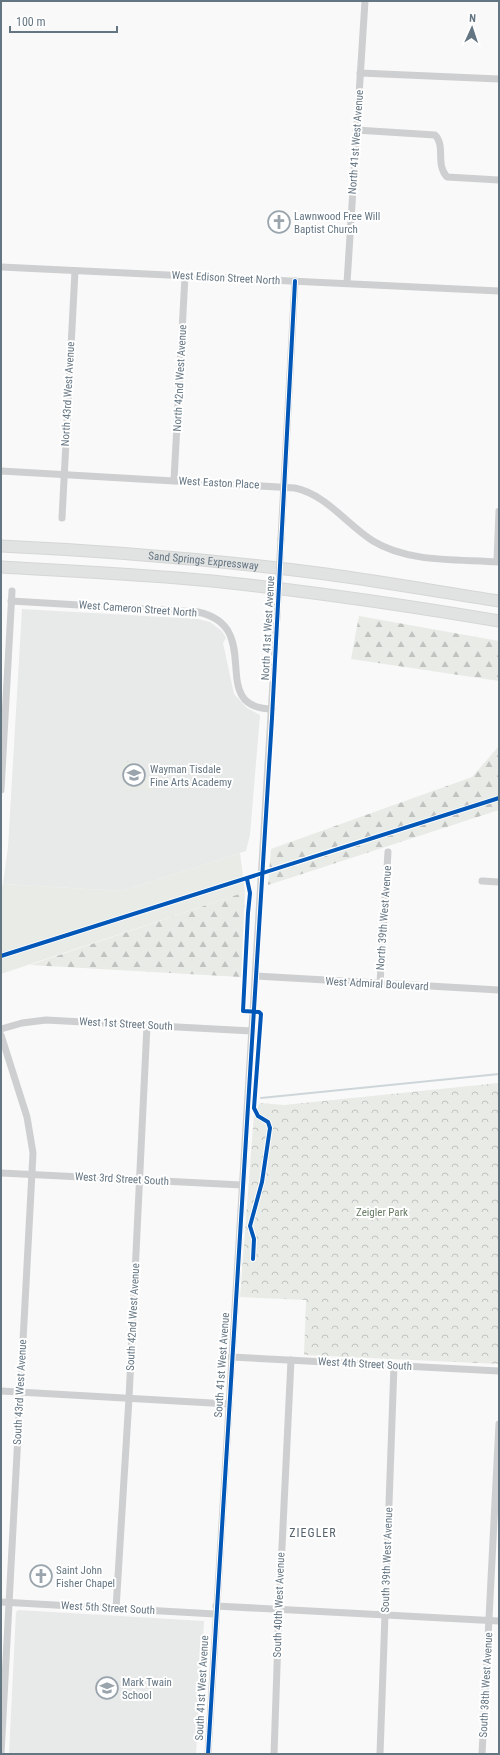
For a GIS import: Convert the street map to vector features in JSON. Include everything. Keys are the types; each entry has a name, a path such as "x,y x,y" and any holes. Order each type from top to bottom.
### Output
{"highway":[{"name":"Sand Springs Expressway","path":"1,546 91,551 261,566 362,579 499,601"},
{"name":"Sand Springs Expressway","path":"1,567 212,581 333,595 499,621"}],"street":[{"name":"North 41st West Avenue","path":"347,283 365,1"},
{"path":"360,73 499,80"},
{"path":"356,130 435,135 440,142 440,166 447,177 499,180"},
{"name":"West Edison Street North","path":"1,267 499,291"},
{"name":"North 43rd West Avenue","path":"62,518 75,271"},
{"name":"North 42nd West Avenue","path":"174,480 185,276"},
{"name":"North 41st West Avenue","path":"256,976 278,616 295,281"},
{"name":"West Easton Place","path":"1,471 174,480 302,489 315,494 372,540 400,553 416,556 498,562"},
{"path":"498,562 499,511"},
{"path":"1,790 2,740 12,591"},
{"name":"West Cameron Street North","path":"11,601 198,612 214,617 224,625 232,638 236,678 241,693 251,704 259,708 272,709"},
{"name":"North 39th West Avenue","path":"380,983 388,852"},
{"path":"482,881 499,882"},
{"name":"West Admiral Boulevard","path":"256,976 499,990"},
{"name":"South 41st West Avenue","path":"208,1754 256,976"},
{"name":"West 1st Street South","path":"1,1029 22,1023 46,1020 252,1031"},
{"name":"South 42nd West Avenue","path":"116,1609 130,1398 147,1025"},
{"name":"South 43rd West Avenue","path":"1,1035 30,1130 32,1148 32,1174 1,1754"},
{"name":"West 3rd Street South","path":"1,1173 242,1185"},
{"name":"West 4th Street South","path":"232,1357 499,1371"},
{"name":"South 40th West Avenue","path":"274,1754 279,1609 291,1360"},
{"name":"South 39th West Avenue","path":"380,1754 394,1365"},
{"path":"1,1391 229,1404"},
{"name":"South 38th West Avenue","path":"482,1754 499,1424"},
{"name":"West 5th Street South","path":"1,1602 216,1614"},
{"path":"216,1606 499,1621"}],"shaded area":[{"name":"Wayman Tisdale Fine Arts Academy","path":"22,609 198,619 210,622 222,631 226,638 223,643 234,694 247,708 260,715 250,835 246,851 122,891 3,884 8,847"},
{"name":"Mark Twain School","path":"18,1610 204,1621 196,1754 9,1754 16,1612"}],"green space":[{"path":"359,616 499,641 499,681 351,659"},
{"path":"499,746 499,810 268,885 271,849 472,777"},
{"path":"126,761 132,761 137,766 135,775 132,777 126,777 121,772 121,766"},
{"path":"125,777 152,779 152,791 125,790"},
{"path":"240,853 245,892 1,974 1,891 3,884 122,891"},
{"path":"245,892 241,977 30,965"},
{"name":"Zeigler Park","path":"499,1083 499,1364 304,1355 306,1300 240,1297 254,1114 260,1103 284,1105"}],"waterway":[{"path":"261,1098 499,1074"}],"cycle path":[{"path":"208,1754 272,718 295,281"},
{"path":"1,956 499,798"},
{"path":"247,879 250,893 243,1011 259,1012 261,1014 254,1108 258,1116 268,1122 270,1128 262,1182 250,1226 254,1239 253,1259"}],"place":[{"name":"Lawnwood Free Will Baptist Church","path":"279,222"},
{"name":"Wayman Tisdale Fine Arts Academy","path":"134,775"},
{"name":"Saint John Fisher Chapel","path":"41,1576"},
{"name":"Mark Twain School","path":"107,1688"}],"district":[{"name":"ZIEGLER","path":"313,1533"}]}
